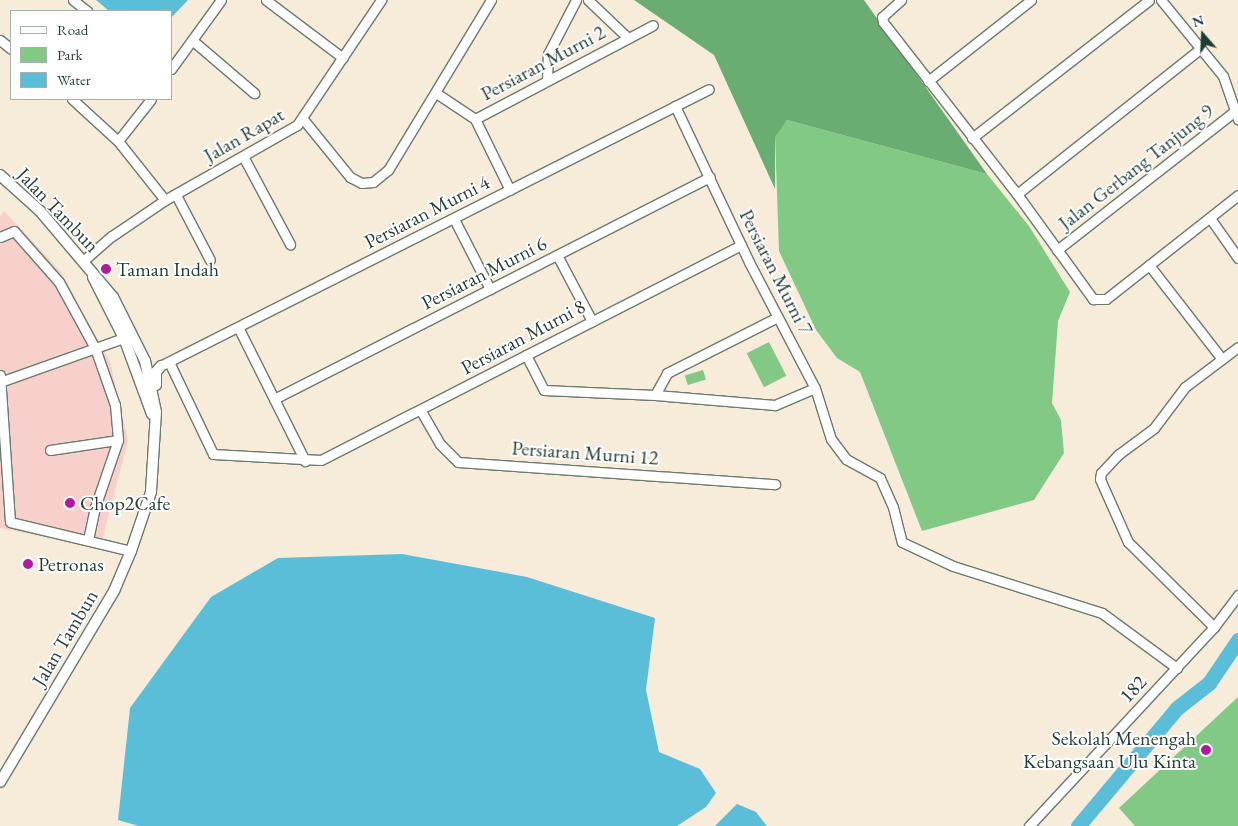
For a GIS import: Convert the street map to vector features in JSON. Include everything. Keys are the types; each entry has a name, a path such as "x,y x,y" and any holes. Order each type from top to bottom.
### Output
{"main road":[{"name":"Jalan Tambun","path":"0,175 40,211 87,264 113,297 152,380 155,413 151,492 131,551 114,591 0,782"},
{"path":"132,338 152,364 165,364"},
{"path":"155,413 156,374 165,364"}],"street":[{"path":"73,0 86,10"},
{"path":"172,68 220,0"},
{"path":"266,0 343,58"},
{"name":"Jalan Rapat","path":"87,264 112,236 165,200 286,134 303,119 381,0"},
{"path":"303,119 350,177 362,183 373,182 388,170 491,0"},
{"path":"547,80 548,54 576,0"},
{"path":"588,0 627,37"},
{"path":"901,0 882,17 883,22 1017,194 1093,299 1106,299 1238,195"},
{"path":"928,81 1031,0"},
{"path":"972,138 1149,0"},
{"path":"1161,0 1223,76 1237,115"},
{"name":"Persiaran Murni 2","path":"475,119 627,37 653,25"},
{"path":"0,40 10,48"},
{"path":"192,40 254,92"},
{"path":"1017,194 1200,49"},
{"name":"Persiaran Murni 4","path":"165,364 709,90"},
{"path":"436,92 475,119 510,190"},
{"path":"73,100 118,141 165,200"},
{"path":"118,141 150,100"},
{"name":"Persiaran Murni 7","path":"675,106 741,245 815,388 832,439 842,455 880,478 893,507 898,536 909,548 953,566 1102,613 1177,668"},
{"name":"Jalan Gerbang Tanjung 9","path":"1057,250 1237,115"},
{"path":"244,158 290,244"},
{"name":"Persiaran Murni 6","path":"274,399 710,177"},
{"path":"176,194 210,260"},
{"path":"1210,218 1238,258"},
{"path":"454,219 490,289"},
{"path":"0,237 14,231 59,282 95,348 115,405 118,440 95,507 88,539"},
{"name":"Persiaran Murni 8","path":"305,461 321,460 421,411 741,245"},
{"path":"557,255 592,321"},
{"path":"1149,265 1222,359"},
{"path":"655,395 667,373 778,317"},
{"path":"238,327 305,461"},
{"path":"131,551 88,539 16,524 8,518 1,380 95,348 132,338"},
{"path":"1214,627 1128,542 1100,479 1103,468 1154,428 1185,387 1238,347"},
{"path":"526,355 544,390 640,396 655,395 775,405 815,388"},
{"path":"165,364 213,454 305,461"},
{"name":"Persiaran Murni 12","path":"421,411 440,444 458,462 775,484"},
{"path":"50,450 118,440"},
{"name":"182","path":"1029,826 1177,668 1237,599"}],"shaded area":[{"path":"4,211 61,272 110,362 128,441 100,548 0,528 0,216"}],"green space":[{"path":"634,0 864,0 987,174 787,120 775,137 775,189 714,55"},
{"path":"787,120 987,174 1029,226 1070,292 1058,321 1052,403 1061,420 1064,453 1034,500 922,531 860,372 837,358 816,330 779,251 775,136"},
{"path":"769,342 786,376 764,387 747,353"},
{"path":"703,370 706,380 688,385 685,376"},
{"name":"Sekolah Menengah Kebangsaan Ulu Kinta","path":"1238,697 1238,826 1135,826 1119,808"}],"water":[{"path":"96,0 188,0 172,17 172,10 108,10"},
{"path":"402,554 527,577 655,618 646,690 659,752 700,769 716,793 706,807 677,826 139,826 118,820 130,708 211,597 278,558"},
{"path":"737,804 756,812 767,826 715,826"}],"waterway":[{"path":"1078,826 1177,708 1209,683 1238,640"}],"place":[{"name":"Taman Indah","path":"106,269"},
{"name":"Chop2Cafe","path":"70,503"},
{"name":"Petronas","path":"28,564"},
{"name":"Sekolah Menengah Kebangsaan Ulu Kinta","path":"1206,750"}]}
